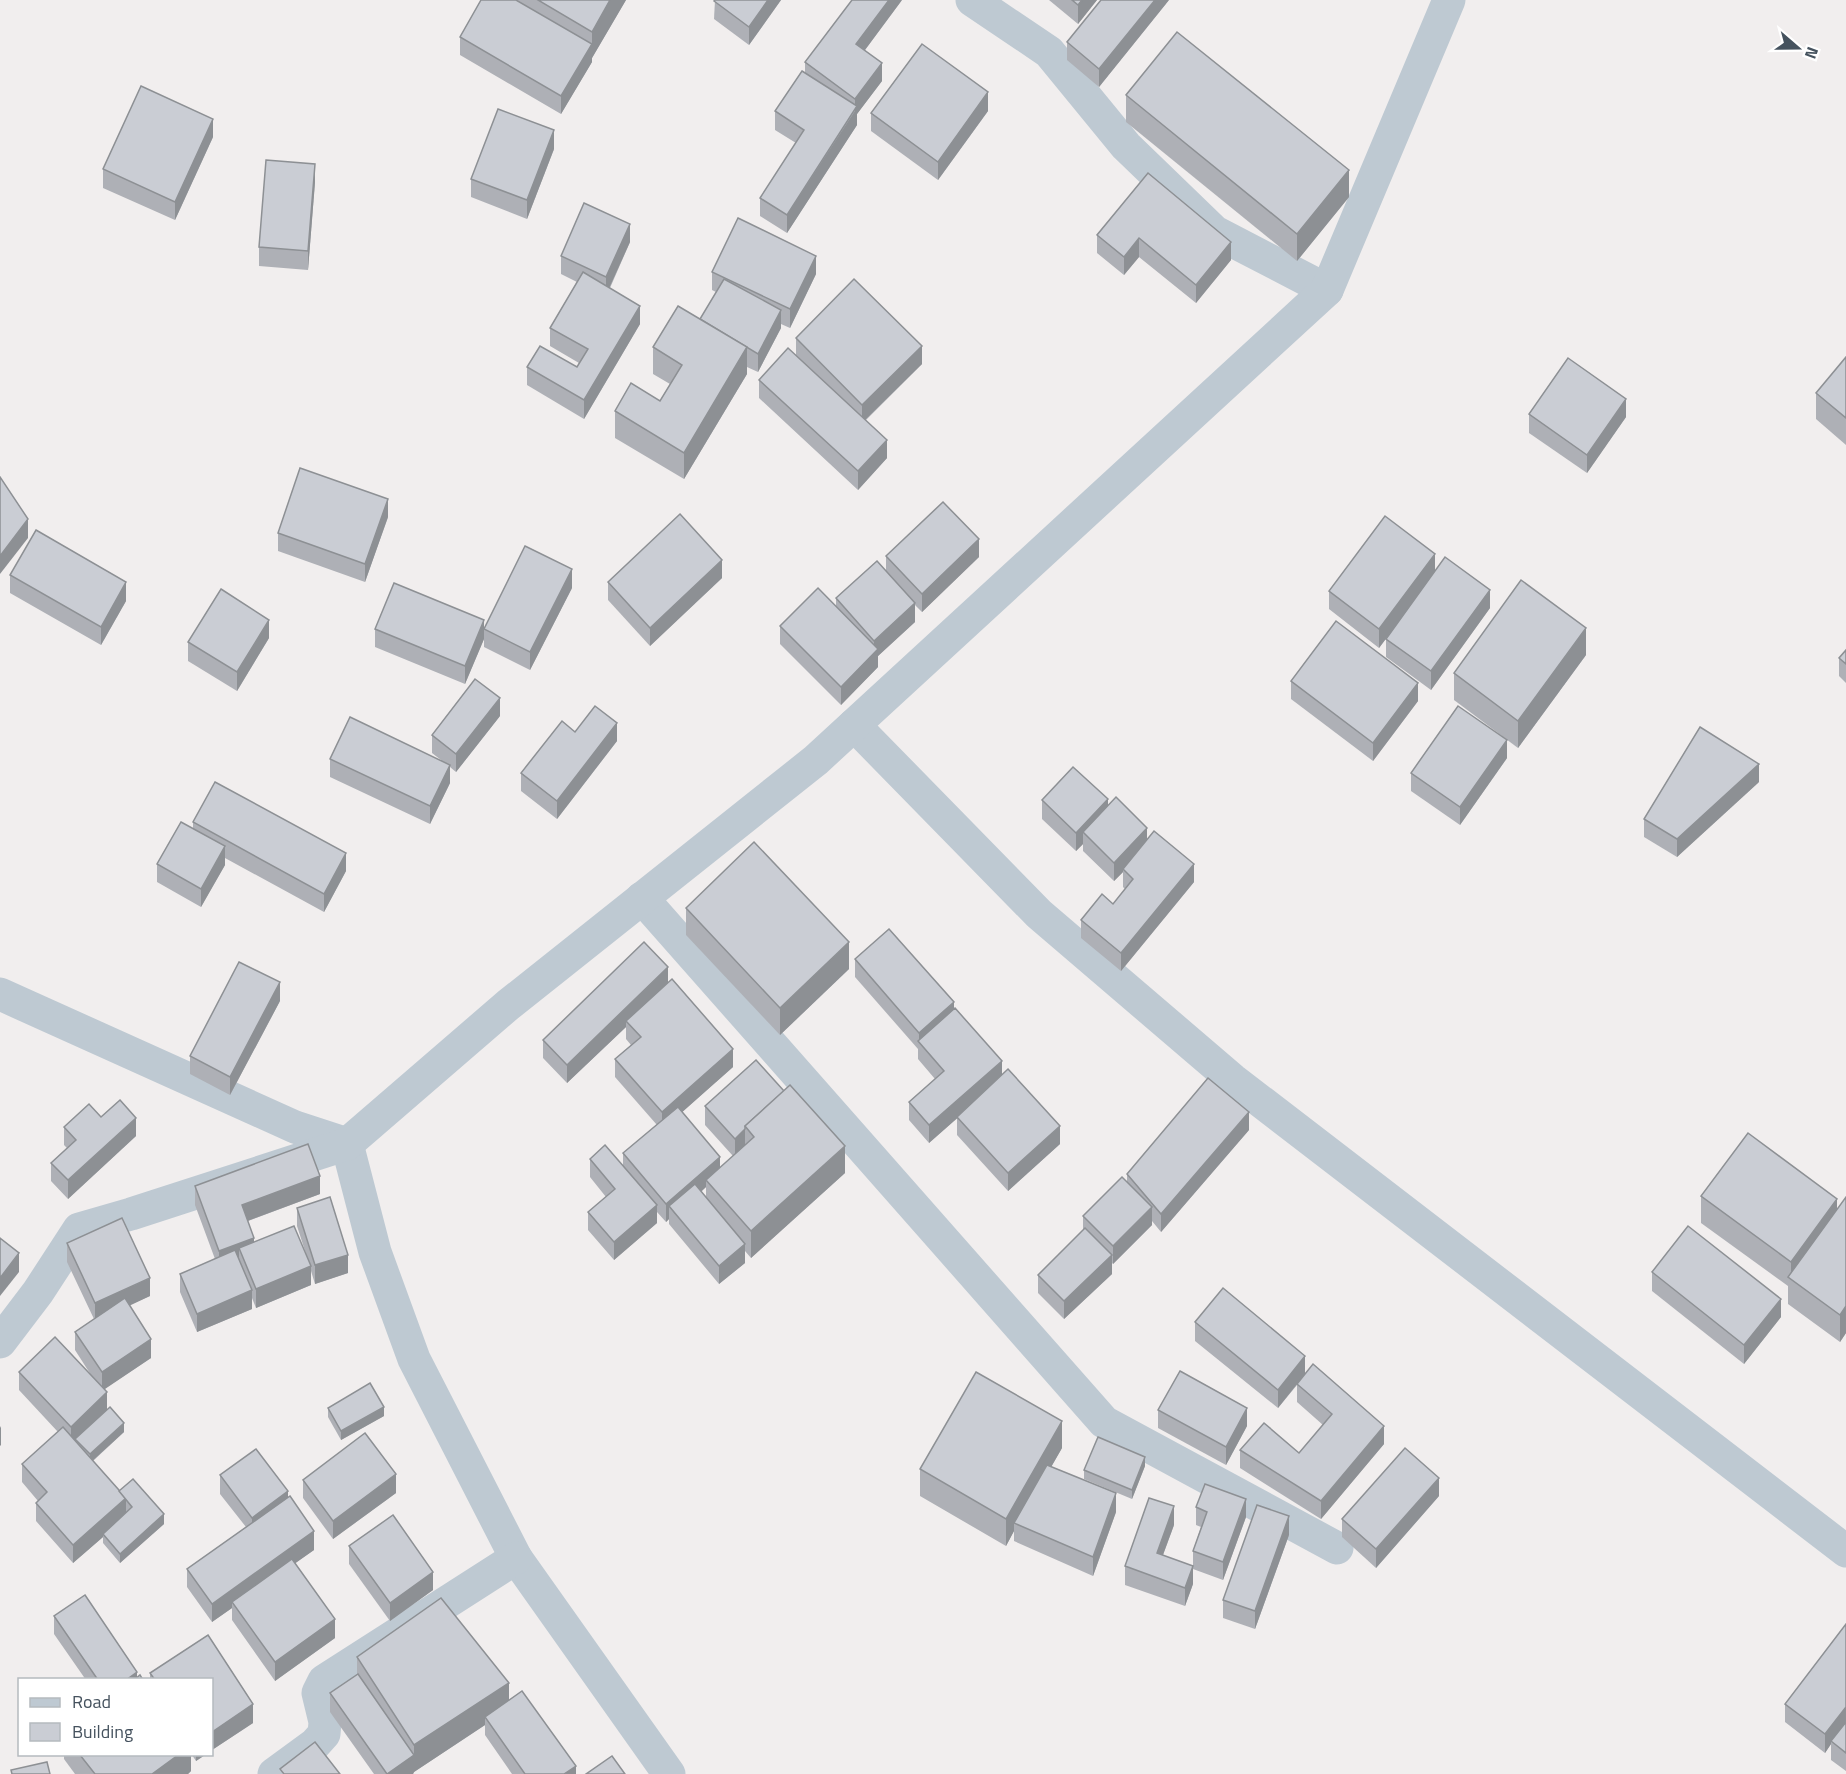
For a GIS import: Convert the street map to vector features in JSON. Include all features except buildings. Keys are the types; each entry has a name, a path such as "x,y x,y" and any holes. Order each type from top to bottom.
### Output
{"street":[{"path":"972,0 1049,52 1126,146 1215,232 1327,290"},
{"path":"0,1342 38,1292 79,1228 131,1214 347,1144 508,1005 816,760 1327,290 1449,0"},
{"path":"854,725 1039,914 1233,1080 1846,1551"},
{"path":"642,898 1104,1422 1337,1548"},
{"path":"0,994 295,1127 347,1144"},
{"path":"347,1144 375,1252 414,1359 516,1558 669,1774"},
{"path":"274,1774 315,1744 324,1734 325,1722 318,1693 324,1681 516,1558"}]}
